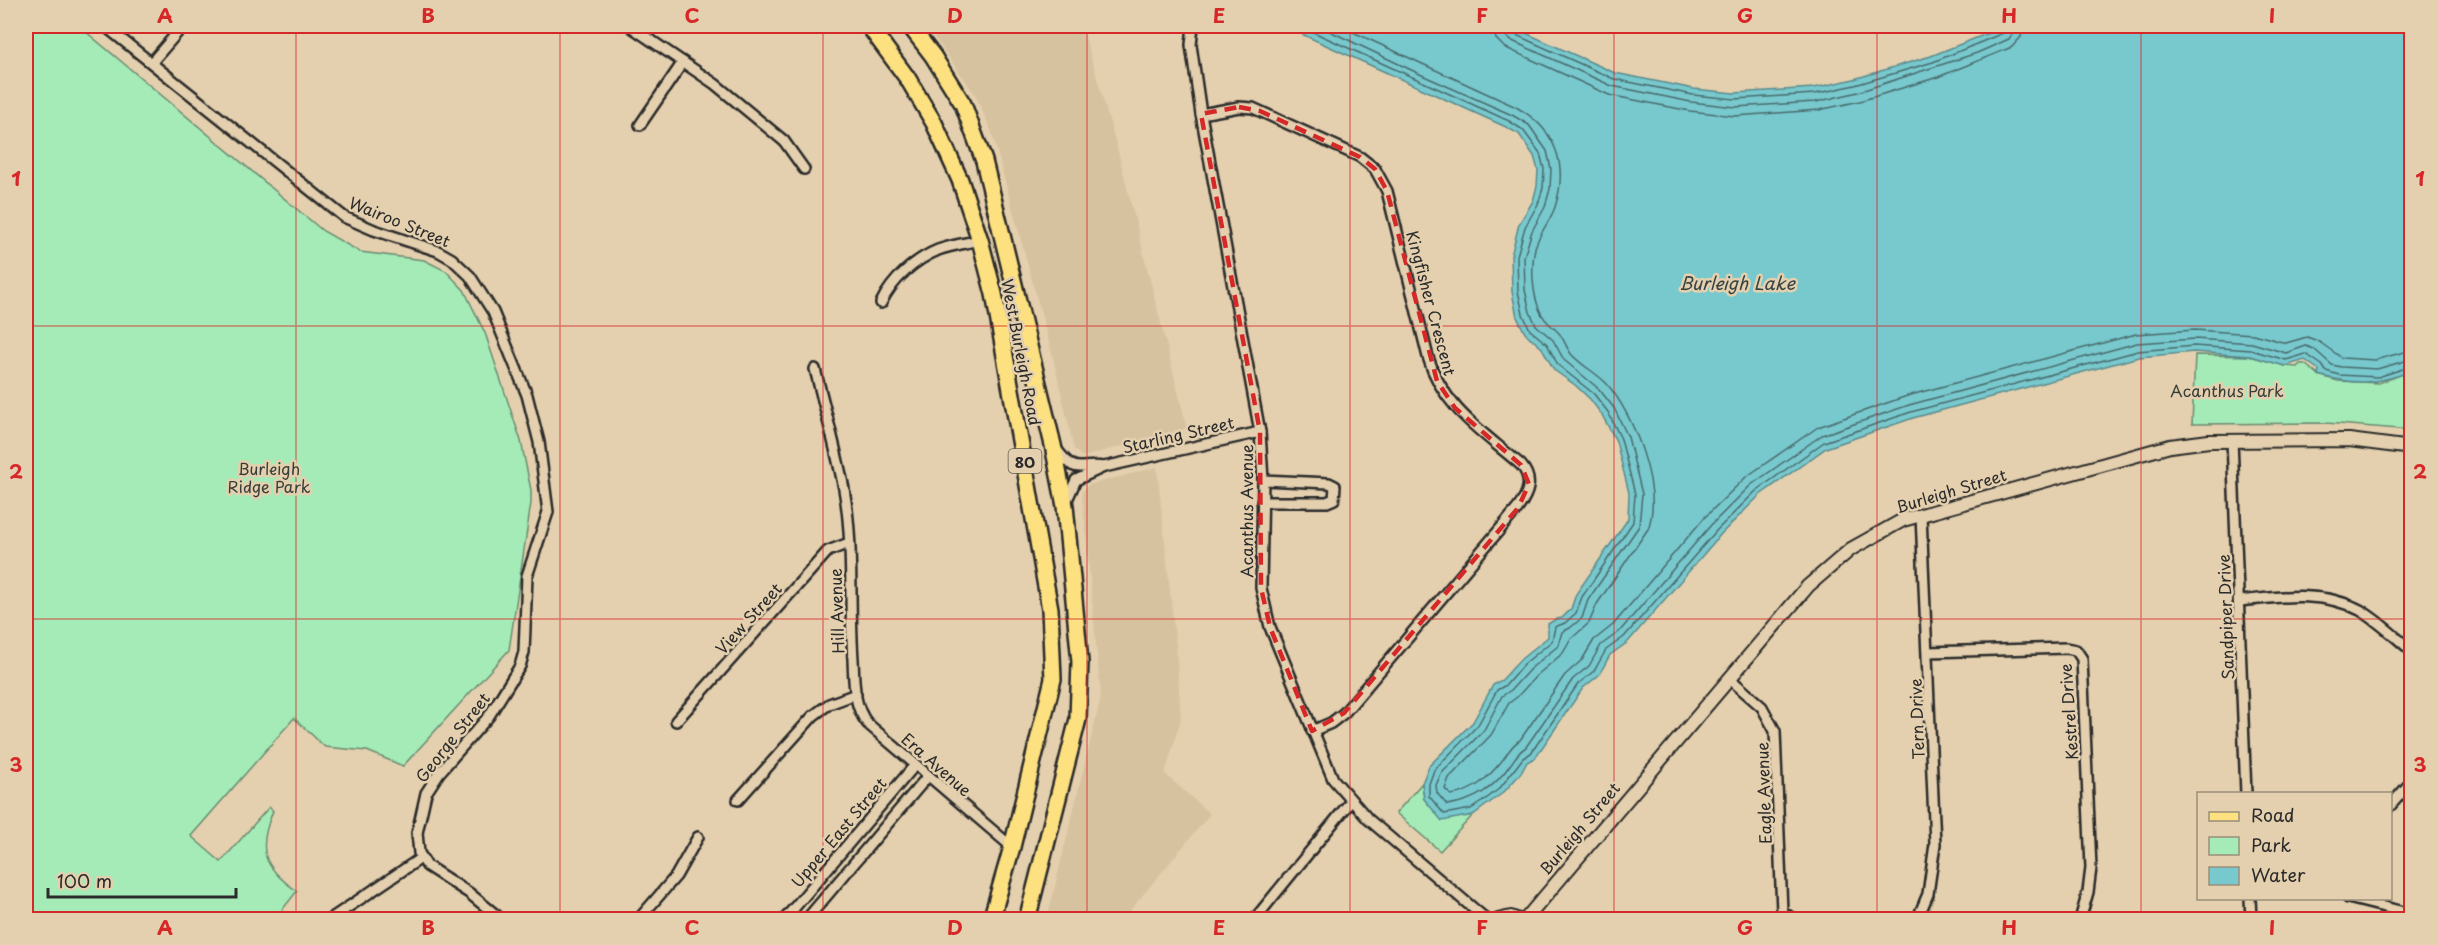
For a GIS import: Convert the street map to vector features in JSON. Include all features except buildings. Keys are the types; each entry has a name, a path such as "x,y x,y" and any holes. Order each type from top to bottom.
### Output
{"main road":[{"name":"West Burleigh Road","path":"869,26 908,79 934,123 960,180 980,240 996,305 1053,628 1053,679 1012,847 991,920"},
{"name":"West Burleigh Road","path":"910,26 933,56 963,104 984,161 1053,445 1065,506 1080,662 1079,711 1072,747 1027,919"}],"street":[{"name":"Wairoo Street","path":"105,26 344,217 374,231 438,251 452,259 470,276 493,312 527,395 539,441 547,491 548,512 543,531"},
{"path":"152,62 183,26"},
{"path":"630,26 715,84 784,141 804,169"},
{"name":"Acanthus Avenue","path":"1193,26 1191,45 1201,114 1260,432 1263,480 1261,588 1270,627 1334,779 1368,819 1487,920"},
{"path":"640,125 683,62"},
{"name":"Kingfisher Crescent","path":"1201,114 1239,107 1253,108 1360,157 1375,170 1387,191 1428,357 1437,381 1455,408 1521,465 1528,477 1527,495 1518,508 1344,713 1331,723 1312,731"},
{"path":"881,303 889,287 904,272 938,250 980,240"},
{"name":"Hill Avenue","path":"815,369 844,490 849,543 852,652 856,694"},
{"name":"Starling Street","path":"1053,445 1071,466 1078,469 1104,467 1260,432"},
{"name":"Burleigh Street","path":"1525,920 1808,586 1826,568 1867,539 1904,520 2170,446 2232,440 2349,440 2412,448"},
{"name":"Sandpiper Drive","path":"2232,440 2246,792"},
{"name":"Starling Street","path":"1065,506 1076,480 1104,467"},
{"path":"1262,502 1327,502 1334,499 1336,492 1335,486 1329,483 1263,480"},
{"name":"Tern Drive","path":"1917,920 1928,894 1935,844 1921,515"},
{"name":"George Street","path":"421,858 417,833 426,793 439,773 495,709 520,666 524,652 527,576 543,531"},
{"name":"View Street","path":"676,722 828,551 849,543"},
{"path":"2240,601 2296,596 2323,597 2344,603 2371,617 2412,651"},
{"name":"Kestrel Drive","path":"1928,652 2066,648 2076,650 2082,659 2091,868 2088,892 2080,920"},
{"name":"Eagle Avenue","path":"1729,678 1762,707 1775,731 1779,916 1795,920"},
{"path":"738,800 813,716 829,704 856,694"},
{"name":"Era Avenue","path":"856,694 858,707 864,720 1012,847"},
{"name":"Upper East Street","path":"784,920 915,765"},
{"name":"Upper East Street","path":"806,920 928,776"},
{"path":"2392,805 2412,781"},
{"path":"1254,920 1351,801"},
{"path":"638,920 676,876 698,837"},
{"path":"329,920 421,858 434,871 469,893 502,920"},
{"path":"2250,900 2251,920"},
{"path":"2356,900 2412,914"},
{"path":"1498,920 1510,917 1519,920"}],"highlighted area":[{"path":"1239,107 1260,111 1360,157 1375,169 1387,191 1437,381 1455,408 1521,465 1529,484 1518,508 1344,713 1312,731 1270,627 1261,588 1260,432 1201,114"}],"shaded area":[{"path":"926,26 1082,26 1118,151 1187,428 1082,457 1074,449 1053,357 991,130 975,94"},
{"path":"1157,467 1181,718 1165,774 1210,814 1123,919 1047,919 1101,697 1082,492 1088,485"}],"green space":[{"name":"Burleigh Ridge Park","path":"26,26 79,26 323,231 360,252 424,260 446,271 464,290 485,333 521,441 531,490 531,503 509,650 403,766 367,751 325,747 294,718 191,836 221,862 269,807 273,811 265,836 266,856 276,874 297,891 275,919 26,919"},
{"name":"Acanthus Park","path":"2195,355 2250,356 2297,367 2305,364 2318,375 2338,381 2379,383 2411,371 2411,430 2326,423 2192,424"},
{"path":"1422,783 1424,799 1460,817 1473,815 1440,851 1396,813"}],"water":[{"name":"Burleigh Lake","path":"1284,26 1510,26 1615,73 1694,89 1734,93 1814,88 1854,79 1931,56 2006,26 2411,26 2411,371 2387,379 2354,382 2318,375 2319,370 2305,360 2285,366 2250,356 2194,352 2139,357 1913,418 1826,448 1760,495 1721,534 1628,642 1610,655 1599,675 1583,688 1535,758 1527,762 1521,773 1504,792 1473,815 1442,821 1424,799 1422,783 1429,766 1473,722 1493,685 1502,680 1520,660 1548,637 1548,624 1562,618 1571,609 1576,594 1628,519 1629,493 1616,441 1602,415 1590,399 1554,370 1542,348 1525,333 1517,317 1512,292 1511,256 1519,224 1533,201 1538,170 1534,156 1519,134"}]}
